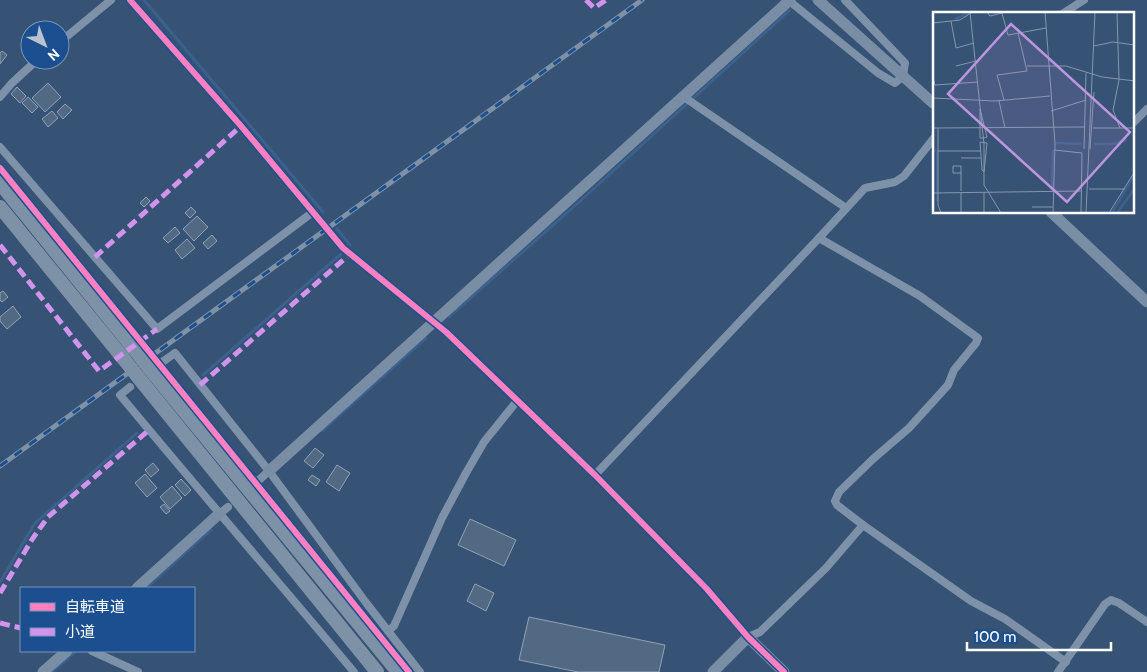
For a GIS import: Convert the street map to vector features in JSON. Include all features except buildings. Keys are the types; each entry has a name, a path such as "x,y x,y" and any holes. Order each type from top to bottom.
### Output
{"highway":[{"path":"0,183 134,349 155,365 398,672"},
{"path":"0,207 123,358 134,382 377,672"}],"street":[{"path":"70,34 111,0"},
{"path":"130,0 241,126 343,248 446,332 595,475 706,588 748,637 784,672"},
{"path":"260,480 789,0 878,73 895,83 903,76 905,63 845,0"},
{"path":"818,0 933,103"},
{"path":"1065,12 1084,0"},
{"path":"0,97 12,82 26,70"},
{"path":"684,97 846,208"},
{"path":"1134,122 1147,109"},
{"path":"595,475 865,188 895,182 904,176 933,139"},
{"path":"0,147 156,329 314,212"},
{"path":"1053,214 1147,302"},
{"path":"819,238 920,296 978,338 954,370 948,385 908,428 839,492 835,501 836,505 971,601 1005,619 1066,662"},
{"path":"155,365 175,353 269,472 420,672"},
{"path":"134,382 120,395 224,511 257,556 354,672"},
{"path":"388,631 394,626 442,518 466,473 484,442 518,401"},
{"path":"138,587 224,511"},
{"path":"713,672 748,637 760,632 826,568 863,526"},
{"path":"1058,672 1106,604 1111,600 1119,603 1147,622"},
{"path":"43,672 66,652"},
{"path":"94,652 138,672"}],"waterway":[{"path":"144,0 323,212"},
{"path":"449,317 577,204 790,10"},
{"path":"337,229 350,245"},
{"path":"203,375 341,254"},
{"path":"322,431 426,338"},
{"path":"0,582 35,523 137,433"},
{"path":"147,587 211,530"},
{"path":"52,672 75,652"}],"railway":[{"path":"0,466 642,0"}],"marked path":[{"path":"586,0 594,8 606,0"},
{"path":"95,257 241,126"},
{"path":"0,245 99,371 157,329"},
{"path":"200,385 350,254"},
{"path":"0,593 48,517 149,430"},
{"path":"0,623 20,628"}],"cycle path":[{"path":"130,0 241,126 343,248 446,332 595,475 706,588 748,637 784,672"},
{"path":"0,168 409,672"}]}
